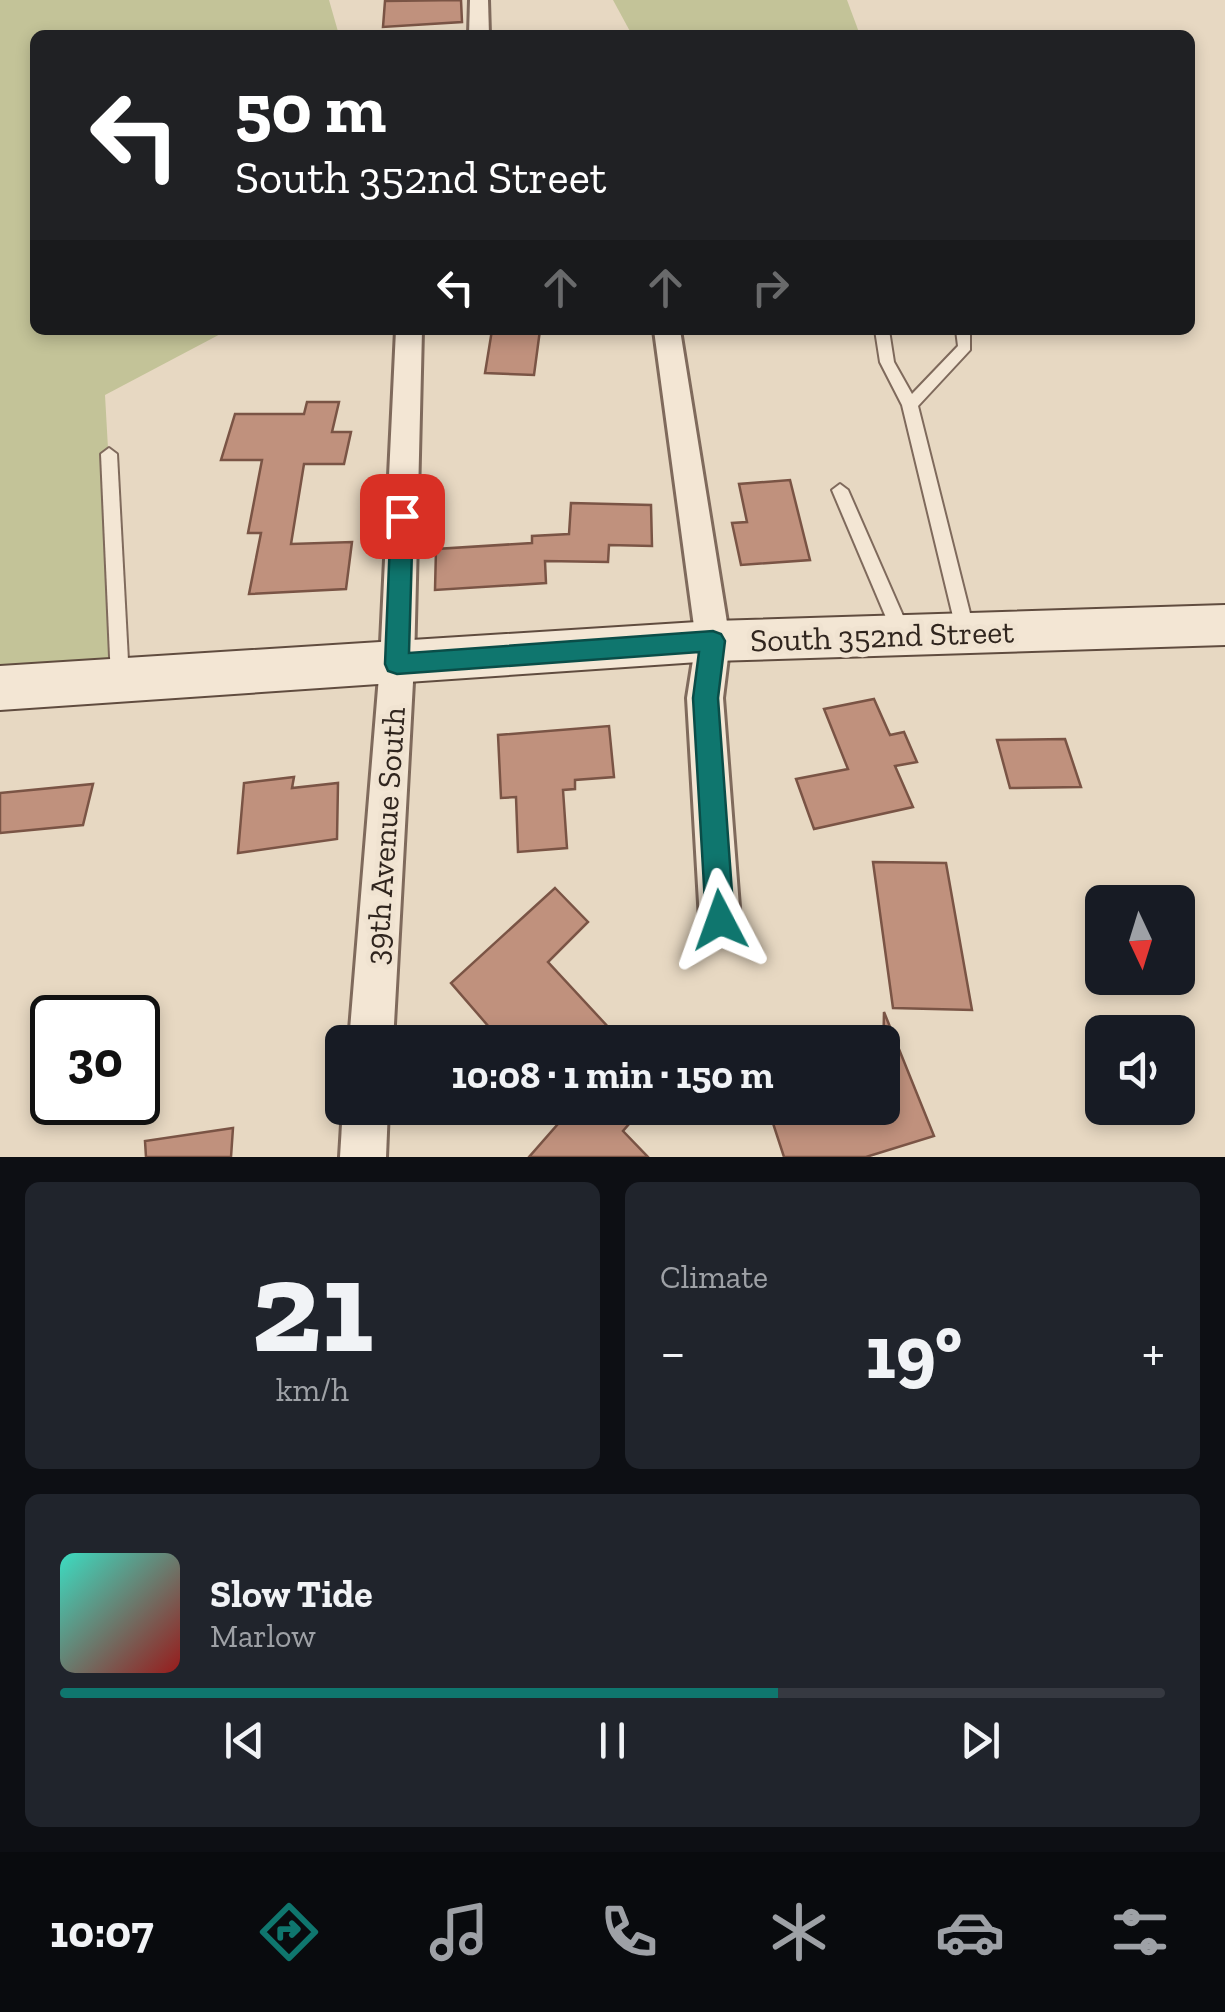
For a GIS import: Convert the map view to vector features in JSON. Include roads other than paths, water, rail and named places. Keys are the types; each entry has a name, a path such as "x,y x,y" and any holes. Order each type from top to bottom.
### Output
{"street":[{"path":"479,0 479,30"},
{"name":"39th Avenue South","path":"372,1025 397,664 409,335"},
{"path":"668,335 713,641 705,698 720,920"},
{"name":"South 352nd Street","path":"0,688 713,641 1225,625"},
{"path":"363,1157 365,1125"}],"lane":[{"path":"883,335 887,362 910,405 966,633"},
{"path":"910,405 965,347 964,335"},
{"path":"109,454 120,680"},
{"path":"840,490 902,635"}]}
